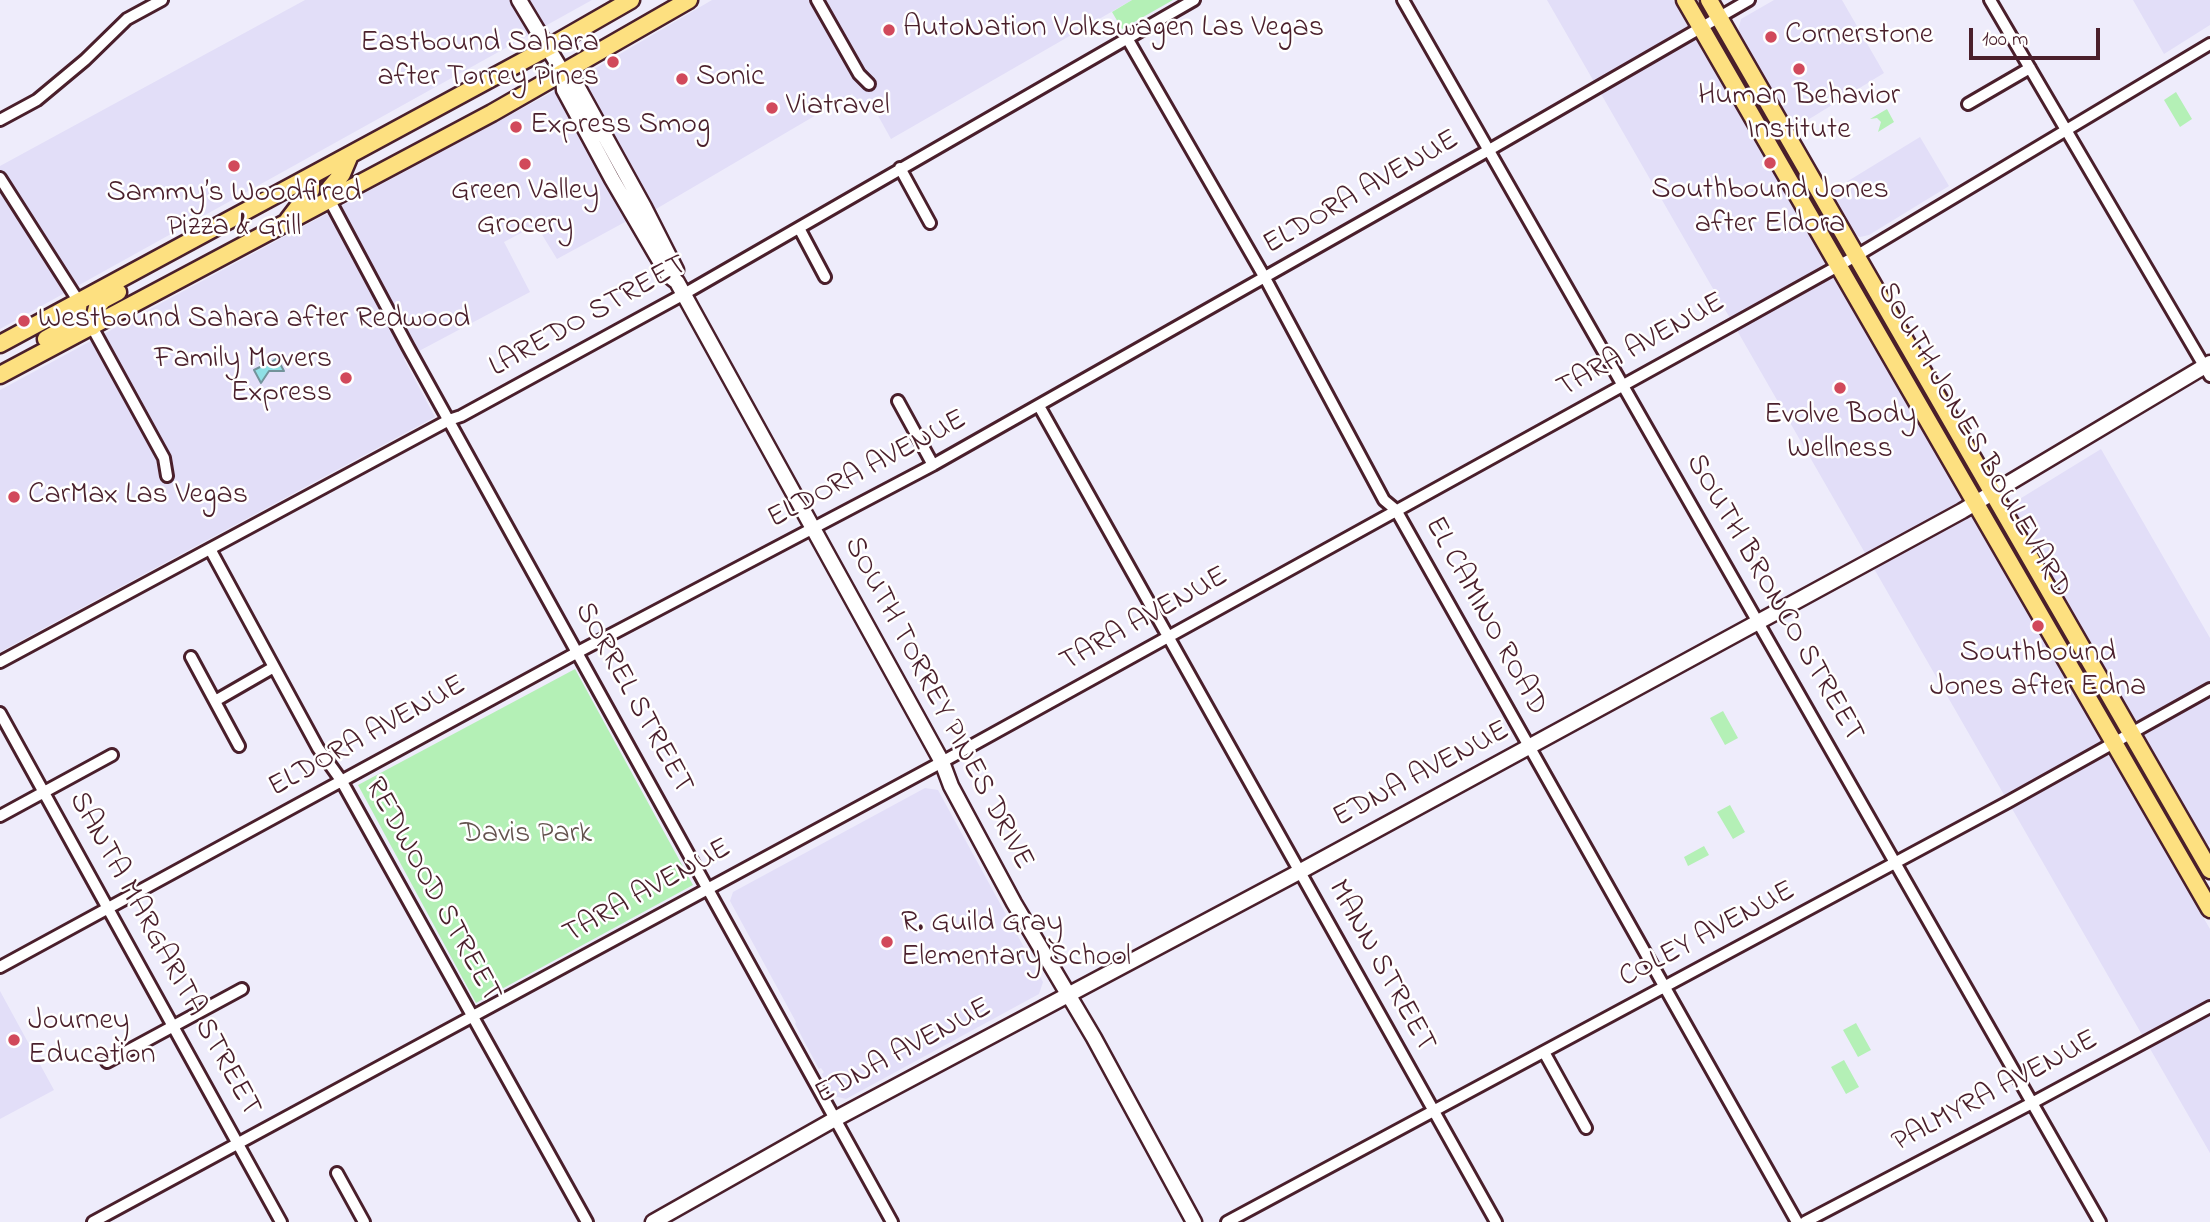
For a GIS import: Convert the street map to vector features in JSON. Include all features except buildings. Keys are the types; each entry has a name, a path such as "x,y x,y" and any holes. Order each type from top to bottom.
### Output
{"main road":[{"path":"0,344 311,177 631,0"},
{"path":"0,373 92,327 329,200 563,73 689,0"},
{"name":"SOUTH JONES BOULEVARD","path":"1685,0 2210,909"},
{"name":"SOUTH JONES BOULEVARD","path":"1709,0 2210,870"},
{"path":"329,200 330,188 342,174 350,155"},
{"path":"286,222 311,190 311,177"},
{"path":"92,327 93,314 103,300 150,271 160,258"},
{"path":"0,373 32,346 62,330 77,315 79,302"}],"street":[{"path":"0,120 37,100 85,60 127,19 162,0"},
{"name":"SOUTH TORREY PINES DRIVE","path":"519,0 563,73 576,84 638,211 676,271 680,288 942,762 951,786 1014,903 1069,996 1194,1222"},
{"path":"817,0 859,74 869,84"},
{"name":"LAREDO STREET","path":"0,662 449,420 461,416 680,288 799,228 1194,0"},
{"name":"SOUTH BRONCO STREET","path":"1403,0 2100,1222"},
{"name":"ELDORA AVENUE","path":"0,967 578,652 933,465 1749,0"},
{"path":"1990,0 2208,369"},
{"name":"EL CAMINO ROAD","path":"1127,38 1265,278 1384,500 1396,510 1797,1222"},
{"name":"TARA AVENUE","path":"93,1222 942,762 1856,256 2210,44"},
{"path":"1968,104 2030,68"},
{"path":"900,168 930,223"},
{"path":"0,177 79,302"},
{"name":"SORREL STREET","path":"329,200 892,1222"},
{"path":"799,228 825,277"},
{"path":"92,327 164,458 167,476"},
{"name":"EDNA AVENUE","path":"653,1222 835,1119 1299,872 1976,503 2208,369"},
{"path":"898,401 933,465"},
{"name":"MANN STREET","path":"1039,406 1496,1222"},
{"name":"REDWOOD STREET","path":"210,549 318,748 341,780 587,1222"},
{"path":"191,657 239,746"},
{"path":"215,701 274,667"},
{"name":"COLEY AVENUE","path":"1227,1222 2115,744 2210,689"},
{"name":"SANTA MARGARITA STREET","path":"0,713 281,1222"},
{"path":"0,816 112,755"},
{"path":"107,1062 242,989"},
{"name":"PALMYRA AVENUE","path":"1805,1222 2210,1007"},
{"path":"1544,1052 1586,1128"},
{"path":"337,1173 364,1222"}],"shaded area":[{"path":"305,0 592,0 0,329 0,166"},
{"path":"712,0 1132,0 891,139 871,103 859,103 852,94 656,209 625,222 557,259 536,225 504,242 530,292 404,359 435,417 0,652 0,390 584,75"},
{"path":"1547,0 1673,0 2210,929 2210,1153"},
{"path":"1774,0 1842,0 1884,73 1793,129 1738,31 1741,19"},
{"path":"2133,0 2210,0 2210,25 2164,54"},
{"path":"1920,137 1949,186 1869,235 1856,235 1830,192"},
{"path":"2101,449 2210,638 2210,844 2207,845 2015,512 2014,506 2018,500"},
{"name":"R. Guild Gray Elementary School","path":"925,788 938,790 1043,982 1039,994 846,1099 834,1096 822,1074 824,1072 819,1069 730,901 733,892"},
{"name":"Journey Education","path":"0,991 54,1090 0,1119"}],"green space":[{"path":"1132,0 1173,0 1122,29 1112,12"},
{"path":"2176,92 2192,119 2180,127 2164,100"},
{"path":"1887,109 1894,122 1878,132 1881,122 1877,118 1870,119"},
{"name":"Davis Park","path":"575,669 693,885 476,1003 358,785"},
{"path":"1723,711 1738,738 1725,745 1710,718"},
{"path":"1730,805 1745,832 1733,839 1717,812"},
{"path":"1704,846 1709,855 1688,866 1684,857"},
{"path":"1856,1023 1871,1050 1858,1057 1843,1030"},
{"path":"1844,1060 1859,1087 1846,1094 1831,1067"}],"water":[{"path":"277,358 284,371 269,371 261,383 254,370 262,366 260,363 268,359 270,363"}],"place":[{"name":"AutoNation Volkswagen Las Vegas","path":"889,30"},
{"name":"Cornerstone","path":"1771,37"},
{"name":"Eastbound Sahara after Torrey Pines","path":"613,62"},
{"name":"Human Behavior Institute","path":"1799,69"},
{"name":"Sonic","path":"682,79"},
{"name":"Viatravel","path":"772,108"},
{"name":"Express Smog","path":"516,127"},
{"name":"Southbound Jones after Eldora","path":"1770,163"},
{"name":"Green Valley Grocery","path":"525,164"},
{"name":"Sammy’s Woodfired Pizza & Grill","path":"234,166"},
{"name":"Westbound Sahara after Redwood","path":"24,321"},
{"name":"Family Movers Express","path":"346,378"},
{"name":"Evolve Body Wellness","path":"1840,388"},
{"name":"CarMax Las Vegas","path":"14,497"},
{"name":"Southbound Jones after Edna","path":"2038,626"},
{"name":"R. Guild Gray Elementary School","path":"887,942"},
{"name":"Journey Education","path":"14,1040"}]}
